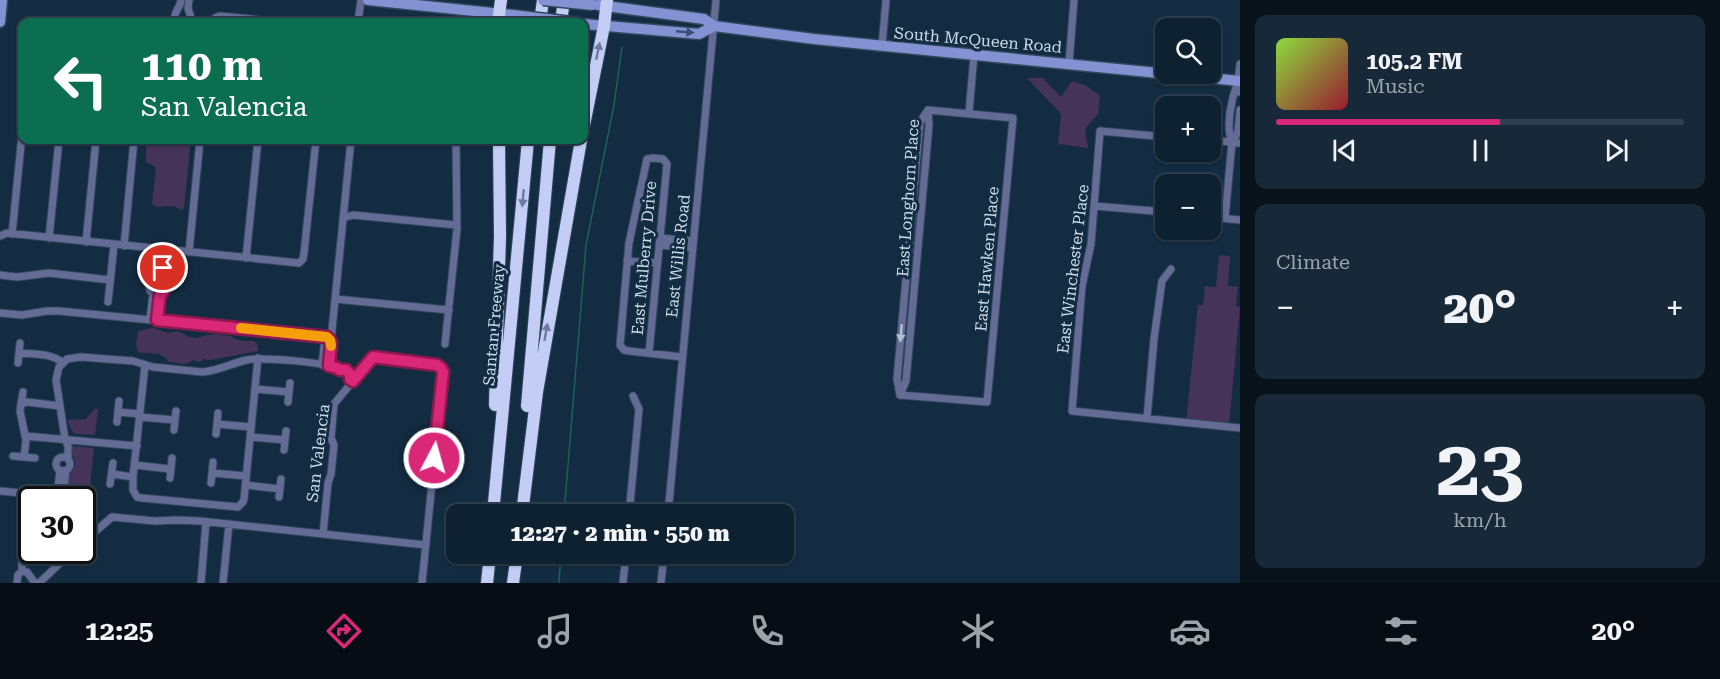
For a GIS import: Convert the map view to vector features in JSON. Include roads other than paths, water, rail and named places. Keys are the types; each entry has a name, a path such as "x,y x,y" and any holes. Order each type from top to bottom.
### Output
{"highway":[{"path":"499,18 501,0"},
{"path":"541,18 543,0"},
{"path":"562,18 564,0"},
{"path":"588,105 607,3"},
{"path":"491,504 490,483 499,306 499,144"},
{"name":"Santan Freeway","path":"493,504 528,144"},
{"path":"521,504 550,144"},
{"path":"521,504 538,381 580,144"},
{"path":"486,583 489,564"},
{"path":"513,583 515,564"}],"main road":[{"path":"0,22 2,0"},
{"path":"368,0 499,18 513,15 538,18"},
{"name":"South McQueen Road","path":"543,0 593,5 607,3 704,19 714,26 795,37 1069,64 1239,85"},
{"name":"South McQueen Road","path":"588,24 699,34 714,26"}],"street":[{"path":"176,18 175,14 180,7 181,0"},
{"path":"189,0 188,8 191,18"},
{"path":"359,18 361,0"},
{"name":"East Willis Road","path":"669,504 716,0"},
{"path":"882,46 886,0"},
{"path":"1069,64 1074,0"},
{"path":"218,18 222,16 238,18"},
{"path":"928,110 969,113 974,55"},
{"path":"1236,143 1229,135 1232,98 1239,85 1240,64"},
{"name":"East Longhorn Place","path":"900,395 897,379 920,122 928,110"},
{"name":"East Longhorn Place","path":"900,395 906,381 908,362 929,124 928,110"},
{"path":"1225,218 1240,110"},
{"name":"East Hawken Place","path":"900,395 987,402 1014,118 969,113"},
{"name":"East Winchester Place","path":"1147,418 1072,411 1082,286 1091,244 1100,131 1155,136"},
{"path":"1221,141 1236,143"},
{"path":"12,234 21,144"},
{"path":"50,238 59,144"},
{"path":"86,242 96,144"},
{"path":"124,246 134,144"},
{"path":"189,252 201,144"},
{"path":"246,258 258,144"},
{"path":"0,237 7,233 297,263 301,261 304,254 316,144"},
{"path":"326,365 351,144"},
{"path":"446,344 456,225 455,144"},
{"path":"918,147 927,148"},
{"name":"East Mulberry Drive","path":"627,261 647,159 663,159 667,164 649,353"},
{"path":"913,200 922,201"},
{"path":"1094,206 1155,212"},
{"path":"343,218 353,215 456,225"},
{"path":"1221,218 1240,220"},
{"path":"659,242 693,245"},
{"path":"108,302 114,245"},
{"path":"154,320 153,294 149,285 153,280 161,250"},
{"path":"154,320 160,294 165,288 161,250"},
{"path":"908,256 917,256"},
{"path":"657,263 627,261 620,345 624,350 682,357"},
{"path":"1171,269 1162,281 1147,418 1240,428"},
{"path":"0,274 17,277 49,273 110,280"},
{"path":"153,280 158,278 163,281"},
{"path":"335,299 449,310"},
{"path":"903,309 912,310"},
{"path":"0,313 22,315 59,310 328,339"},
{"path":"18,363 20,343"},
{"path":"19,353 46,355 62,362"},
{"path":"63,470 57,466 56,462 64,457 68,446 56,380 62,362 72,357 133,361 159,368 210,372 258,358 326,365 346,370 351,380"},
{"name":"San Valencia","path":"323,534 334,445 331,438 334,404 351,380 373,357 434,363 443,372 422,583"},
{"path":"145,365 133,477 133,490 137,497 233,507 240,506 243,502 246,485 258,358"},
{"path":"899,362 908,362"},
{"path":"288,402 290,383"},
{"path":"255,389 289,392"},
{"path":"23,392 20,411 25,436 24,457"},
{"path":"630,504 639,409 633,396"},
{"path":"117,422 119,401"},
{"path":"21,404 27,402 60,406"},
{"path":"174,430 176,411"},
{"path":"118,412 175,420"},
{"path":"216,434 218,413"},
{"path":"217,424 251,427"},
{"path":"284,450 286,430"},
{"path":"25,436 137,446"},
{"path":"250,437 285,440"},
{"path":"13,456 34,458"},
{"path":"62,486 63,470 70,464 64,457"},
{"path":"170,478 172,458"},
{"path":"211,483 213,462"},
{"path":"111,484 113,463"},
{"path":"135,465 170,469"},
{"path":"212,473 246,476"},
{"path":"112,474 133,477"},
{"path":"279,497 281,479"},
{"path":"246,485 280,489"},
{"path":"0,491 18,494"},
{"path":"96,530 112,517 206,522 426,544"},
{"path":"201,583 206,522"},
{"path":"223,583 229,524"},
{"path":"17,583 22,564"},
{"path":"22,571 27,572 37,583 58,564"},
{"path":"623,583 625,564"},
{"path":"660,583 662,564"}],"waterway":[{"path":"565,504 586,245 614,105 622,47"},
{"path":"559,583 560,564"}]}
